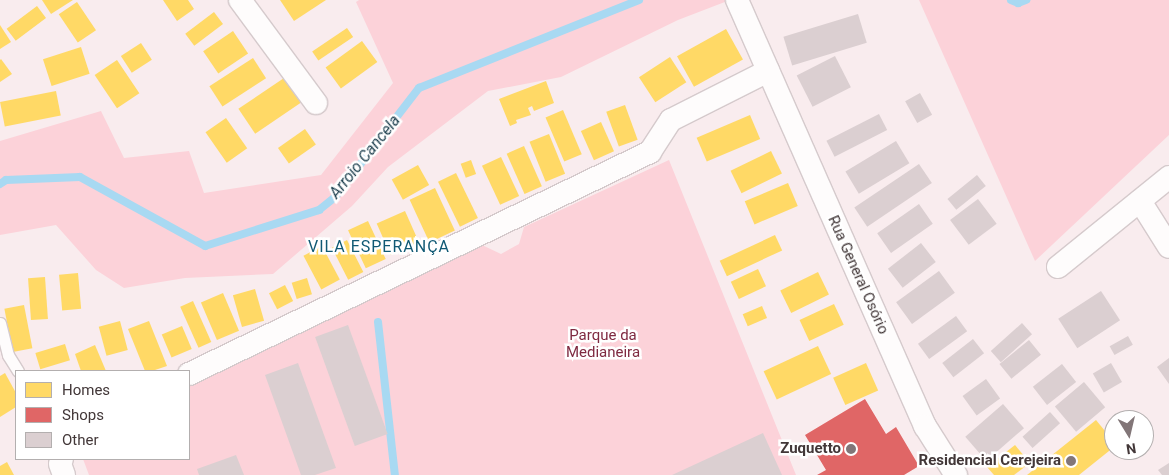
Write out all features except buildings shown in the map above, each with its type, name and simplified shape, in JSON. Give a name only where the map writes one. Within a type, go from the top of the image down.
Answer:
[{"type":"street","points":[[240,0],[316,103]]},
{"type":"street","name":"Rua General Osório","points":[[737,0],[925,426],[956,475]]},
{"type":"street","points":[[190,374],[650,152],[671,120],[768,71]]},
{"type":"street","points":[[1058,267],[1169,178]]},
{"type":"street","points":[[1140,201],[1169,247]]},
{"type":"street","points":[[62,460],[60,464],[64,475]]},
{"type":"lane","points":[[0,323],[8,355],[17,370]]},
{"type":"green space","points":[[359,0],[730,0],[678,20],[561,77],[488,91],[388,167],[352,206],[273,274],[185,278],[124,288],[96,270],[56,225],[0,235],[0,141],[101,111],[124,158],[189,151],[204,193],[321,175],[393,83],[356,2]]},
{"type":"green space","points":[[919,0],[1169,0],[1169,135],[1035,261]]},
{"type":"green space","name":"Parque da Medianeira","points":[[669,160],[796,475],[89,475],[83,460],[190,460],[190,385],[482,245],[501,254],[519,244],[524,227]]},
{"type":"waterway","name":"Arroio Cancela","points":[[0,184],[6,180],[80,177],[205,246],[319,210],[335,197],[419,88],[639,0]]},
{"type":"waterway","name":"Arroio Cancela","points":[[1011,0],[1018,3],[1026,0]]},
{"type":"waterway","points":[[378,322],[395,475]]},
{"type":"place","name":"Zuquetto","points":[[851,449]]},
{"type":"place","name":"Residencial Cerejeira","points":[[1071,461]]},
{"type":"district","name":"VILA ESPERANÇA","points":[[379,247]]}]
